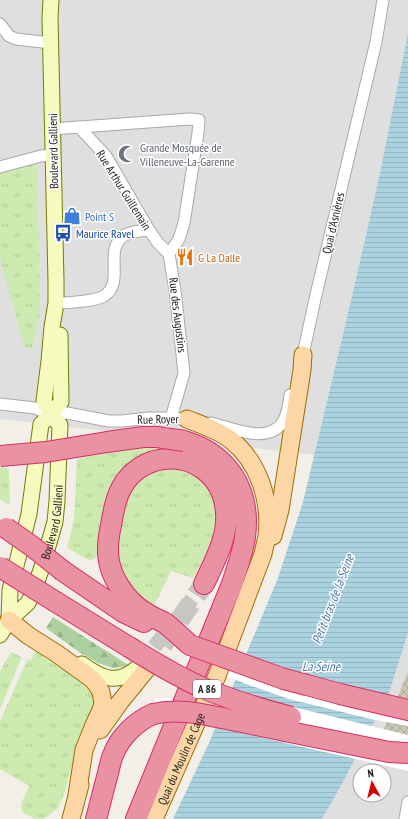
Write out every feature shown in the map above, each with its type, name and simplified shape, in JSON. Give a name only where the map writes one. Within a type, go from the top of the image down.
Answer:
[{"type":"highway","points":[[0,456],[38,453],[107,442],[157,437],[184,441],[201,447],[222,461],[230,470],[239,486],[246,517],[245,535],[232,584],[136,819]]},
{"type":"highway","points":[[190,644],[165,624],[132,603],[119,586],[109,565],[107,551],[109,531],[120,490],[130,476],[151,462],[172,459],[192,462],[211,475],[221,491],[226,513],[225,532],[204,584]]},
{"type":"highway","points":[[6,528],[63,571],[123,612],[190,644],[284,679],[408,710]]},
{"type":"highway","name":"A 86","points":[[0,568],[159,665],[201,687],[249,705],[299,719],[398,742],[408,746]]},
{"type":"highway","points":[[96,819],[113,755],[120,742],[137,723],[153,714],[168,711],[185,711],[388,752],[408,753]]},
{"type":"main road","name":"Boulevard Gallieni","points":[[5,616],[28,603],[32,595],[55,522],[57,501],[60,425],[51,415],[44,401],[56,303],[51,0]]},
{"type":"main road","points":[[238,621],[260,581],[276,528],[302,370],[303,355]]},
{"type":"main road","name":"Boulevard Gallieni","points":[[0,635],[29,514],[41,424],[51,415]]},
{"type":"main road","points":[[179,418],[219,432],[240,448],[255,468],[264,490],[268,525],[267,538],[238,621]]},
{"type":"main road","points":[[5,616],[33,630],[87,668],[102,676],[117,679],[123,678],[143,668]]},
{"type":"main road","points":[[5,616],[29,636],[92,679],[101,692],[103,704],[84,750],[77,794]]},
{"type":"main road","name":"Quai du Moulin de Cage","points":[[154,819],[217,676],[238,621]]},
{"type":"main road","points":[[71,819],[87,758],[96,739],[143,668]]},
{"type":"street","name":"Quai d'Asnières","points":[[264,434],[272,431],[284,420],[296,369],[303,355],[376,42],[383,0]]},
{"type":"street","points":[[2,29],[9,36],[16,39],[51,44]]},
{"type":"street","points":[[52,129],[199,120],[184,223],[179,239],[169,254]]},
{"type":"street","name":"Rue Arthur Guillemain","points":[[79,127],[106,156],[149,230],[158,243],[169,254]]},
{"type":"street","points":[[0,167],[41,156],[53,155]]},
{"type":"street","points":[[56,303],[97,299],[106,295],[113,285],[114,251],[117,243],[125,235],[149,230]]},
{"type":"street","name":"Rue des Augustins","points":[[169,254],[175,290],[184,373],[179,418]]},
{"type":"street","points":[[0,404],[35,408],[51,415]]},
{"type":"street","name":"Rue Royer","points":[[51,415],[66,413],[109,421],[149,418],[179,418],[208,422],[244,432],[264,434]]},
{"type":"street","points":[[406,819],[408,802]]},
{"type":"shaded area","points":[[0,0],[408,0],[408,33],[380,173],[314,455],[0,419]]},
{"type":"shaded area","points":[[408,633],[408,819],[322,819],[352,765],[352,803],[392,803],[392,763],[353,763],[389,693]]},
{"type":"shaded area","points":[[408,672],[408,771],[392,767],[392,763],[370,762]]},
{"type":"green space","points":[[37,152],[40,313],[33,348],[25,349],[0,258],[0,171]]},
{"type":"green space","points":[[139,445],[161,445],[159,454],[108,516],[96,558],[90,561],[67,548],[74,519],[77,459]]},
{"type":"green space","points":[[172,466],[192,471],[210,485],[217,503],[217,527],[205,556],[193,578],[171,571],[152,610],[144,608],[119,572],[116,551],[126,501],[135,482],[152,468]]},
{"type":"green space","points":[[0,467],[9,469],[10,505],[0,500]]},
{"type":"green space","points":[[53,617],[130,666],[113,668],[98,663],[79,652],[46,628]]},
{"type":"green space","points":[[38,645],[42,656],[63,670],[74,671],[87,687],[89,681],[97,692],[89,729],[71,768],[65,792],[58,808],[44,819],[35,819],[22,812],[21,804],[29,786],[0,769],[0,721],[27,660],[31,660]]},
{"type":"green space","points":[[11,652],[22,657],[0,709],[0,671]]},
{"type":"water","name":"La Seine","points":[[408,33],[408,633],[389,693],[322,819],[173,819],[209,743],[278,578],[303,502],[380,173]]},
{"type":"pier","points":[[196,634],[242,653],[293,671],[337,684],[408,699],[408,726],[371,719],[289,699],[246,684],[186,659]]},
{"type":"pier","points":[[182,666],[224,686],[277,703],[408,735],[408,771],[392,767],[392,763],[373,763],[207,725],[172,720],[160,721],[155,699],[179,699],[207,704],[207,702],[172,686]]},
{"type":"tunnel","points":[[140,665],[204,584]]},
{"type":"tunnel","points":[[146,670],[204,584]]},
{"type":"place","name":"Grande Mosquée de Villeneuve-La-Garenne","points":[[127,154]]},
{"type":"place","name":"Point S","points":[[72,216]]},
{"type":"place","name":"Maurice Ravel","points":[[63,233]]},
{"type":"place","name":"G La Dalle","points":[[185,257]]},
{"type":"water label","name":"Petit bras de la Seine","points":[[333,599]]}]
